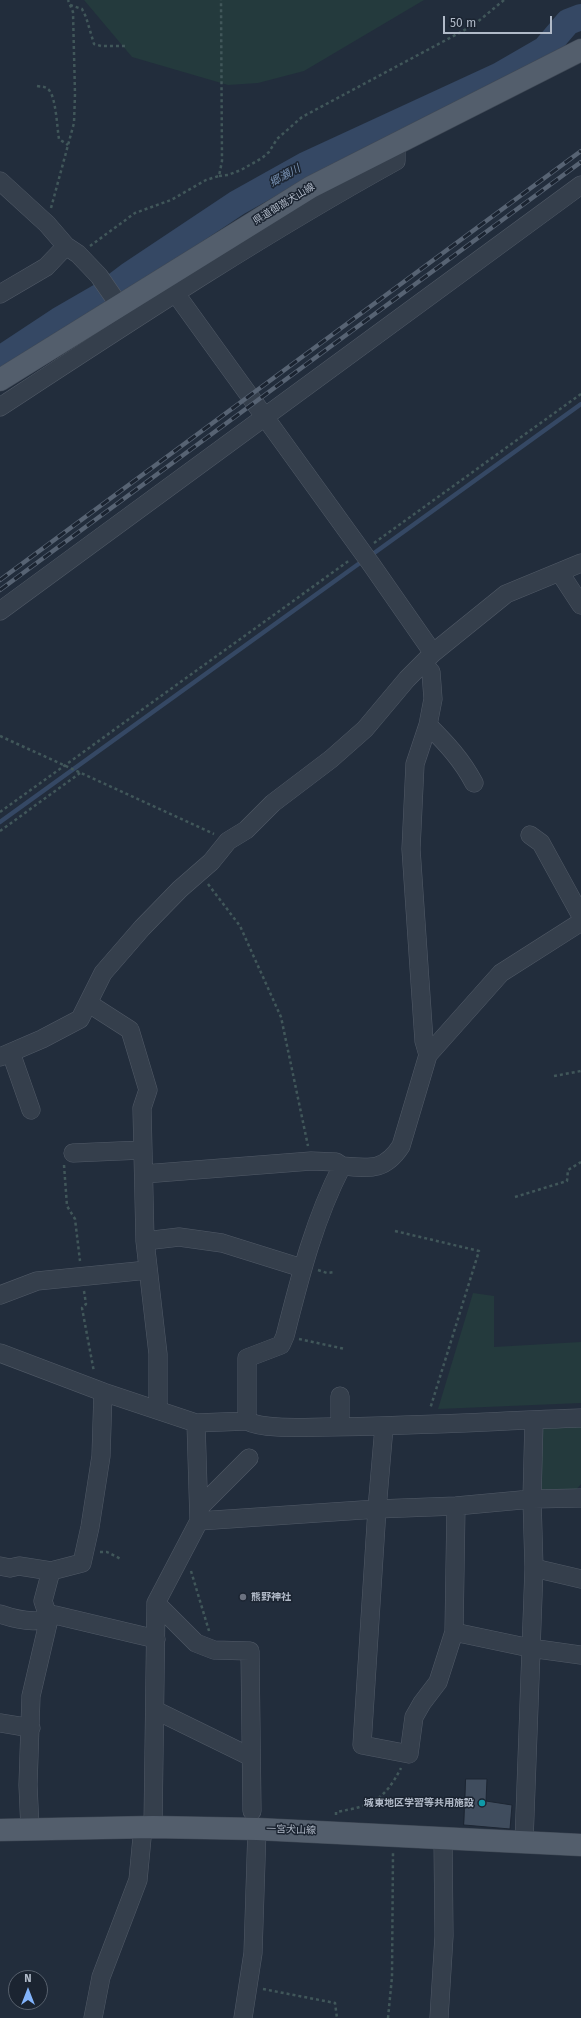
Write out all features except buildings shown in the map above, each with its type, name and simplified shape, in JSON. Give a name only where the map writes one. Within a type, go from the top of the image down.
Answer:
[{"type":"main road","name":"県道御嵩犬山線","points":[[0,380],[116,301],[169,285],[311,187],[581,50]]},
{"type":"main road","name":"一宮犬山線","points":[[0,1830],[148,1827],[254,1820],[334,1832],[581,1845]]},
{"type":"street","points":[[0,181],[47,224],[98,276],[116,301]]},
{"type":"street","points":[[0,611],[581,185]]},
{"type":"street","points":[[0,294],[72,250]]},
{"type":"street","points":[[0,407],[169,285],[367,557],[428,658],[431,672],[432,699],[428,725],[415,764],[411,849],[424,1041],[428,1055]]},
{"type":"street","points":[[31,1110],[6,1055],[80,1019],[102,973],[142,928],[211,862],[228,841],[246,830],[273,803],[365,730],[407,678],[428,658],[506,594],[560,573],[581,563]]},
{"type":"street","points":[[560,573],[581,605]]},
{"type":"street","points":[[428,725],[452,749],[466,768],[474,783]]},
{"type":"street","points":[[530,835],[541,843],[581,916]]},
{"type":"street","points":[[144,1174],[311,1161],[336,1162],[342,1166],[373,1168],[394,1157],[401,1146],[428,1055],[501,973],[581,922]]},
{"type":"street","points":[[88,1003],[130,1030],[148,1090],[142,1108],[142,1150],[144,1174],[145,1241],[158,1354],[158,1409]]},
{"type":"street","points":[[73,1153],[142,1150]]},
{"type":"street","points":[[247,1421],[247,1358],[281,1345],[285,1336],[302,1268],[327,1195],[342,1166]]},
{"type":"street","points":[[145,1241],[179,1238],[222,1243],[302,1268]]},
{"type":"street","points":[[0,1295],[37,1281],[148,1270]]},
{"type":"street","points":[[0,1353],[103,1392],[158,1409],[196,1423],[247,1421],[254,1425],[340,1427],[429,1426],[581,1418]]},
{"type":"street","points":[[0,1566],[10,1568],[19,1566],[52,1571],[82,1563],[86,1552],[101,1456],[103,1392]]},
{"type":"street","points":[[340,1396],[340,1427]]},
{"type":"street","points":[[524,1842],[534,1568],[532,1499],[534,1420]]},
{"type":"street","points":[[196,1423],[199,1514]]},
{"type":"street","points":[[384,1426],[377,1509],[362,1746],[409,1754],[414,1717],[422,1702],[438,1682],[454,1632],[456,1506]]},
{"type":"street","points":[[93,2018],[100,1976],[138,1880],[148,1827],[154,1710],[156,1603],[185,1547],[199,1514],[249,1458]]},
{"type":"street","points":[[199,1514],[456,1506],[532,1499],[581,1497]]},
{"type":"street","points":[[534,1568],[581,1579]]},
{"type":"street","points":[[30,1829],[28,1785],[31,1696],[48,1619],[43,1601],[52,1571]]},
{"type":"street","points":[[156,1603],[196,1643],[214,1650],[250,1651],[251,1757],[254,1820],[253,1953],[244,2018]]},
{"type":"street","points":[[0,1614],[17,1620],[48,1619],[55,1615],[156,1638]]},
{"type":"street","points":[[454,1632],[530,1648],[581,1655]]},
{"type":"street","points":[[154,1710],[251,1757]]},
{"type":"street","points":[[0,1723],[31,1728]]},
{"type":"street","points":[[439,2018],[444,1936],[443,1838]]},
{"type":"path","points":[[47,224],[74,123],[75,94],[73,12],[68,0]]},
{"type":"path","points":[[219,176],[222,161],[221,0]]},
{"type":"path","points":[[72,250],[135,214],[171,200],[206,180],[228,175],[254,164],[269,152],[277,139],[302,117],[475,24],[504,0]]},
{"type":"path","points":[[70,5],[82,9],[94,44],[101,46],[126,46]]},
{"type":"path","points":[[37,86],[45,87],[50,91],[54,100],[59,139],[68,145]]},
{"type":"path","points":[[0,812],[64,766],[367,557],[581,394]]},
{"type":"path","points":[[0,736],[228,841]]},
{"type":"path","points":[[0,831],[80,773]]},
{"type":"path","points":[[199,872],[240,926],[281,1017],[311,1161]]},
{"type":"path","points":[[554,1076],[581,1071]]},
{"type":"path","points":[[515,1197],[567,1182],[568,1170],[581,1162]]},
{"type":"path","points":[[395,1231],[479,1251],[430,1405],[429,1426]]},
{"type":"path","points":[[285,1336],[345,1349]]},
{"type":"path","points":[[185,1547],[214,1650]]},
{"type":"path","points":[[86,1552],[107,1552],[121,1559]]},
{"type":"path","points":[[334,1832],[336,1812],[363,1807],[384,1795],[395,1780],[409,1754]]},
{"type":"path","points":[[388,2018],[392,1977],[393,1835]]},
{"type":"path","points":[[248,1986],[335,2003],[336,2018]]},
{"type":"green space","points":[[84,0],[424,0],[304,71],[258,83],[228,85],[132,57]]},
{"type":"green space","points":[[473,1293],[494,1296],[494,1347],[581,1342],[581,1403],[438,1409]]},
{"type":"green space","points":[[581,1425],[581,1484],[576,1490],[539,1491],[541,1426]]},
{"type":"waterway","name":"郷瀬川","points":[[0,359],[59,320],[104,294],[129,275],[237,203],[305,165],[500,75],[545,49],[568,22],[581,17]]},
{"type":"waterway","points":[[370,556],[581,404]]},
{"type":"waterway","points":[[0,822],[364,560]]},
{"type":"railway","points":[[0,580],[581,151]]},
{"type":"railway","points":[[0,590],[581,162]]},
{"type":"place","name":"熊野神社","points":[[243,1597]]},
{"type":"place","name":"城東地区学習等共用施設","points":[[482,1803]]}]
